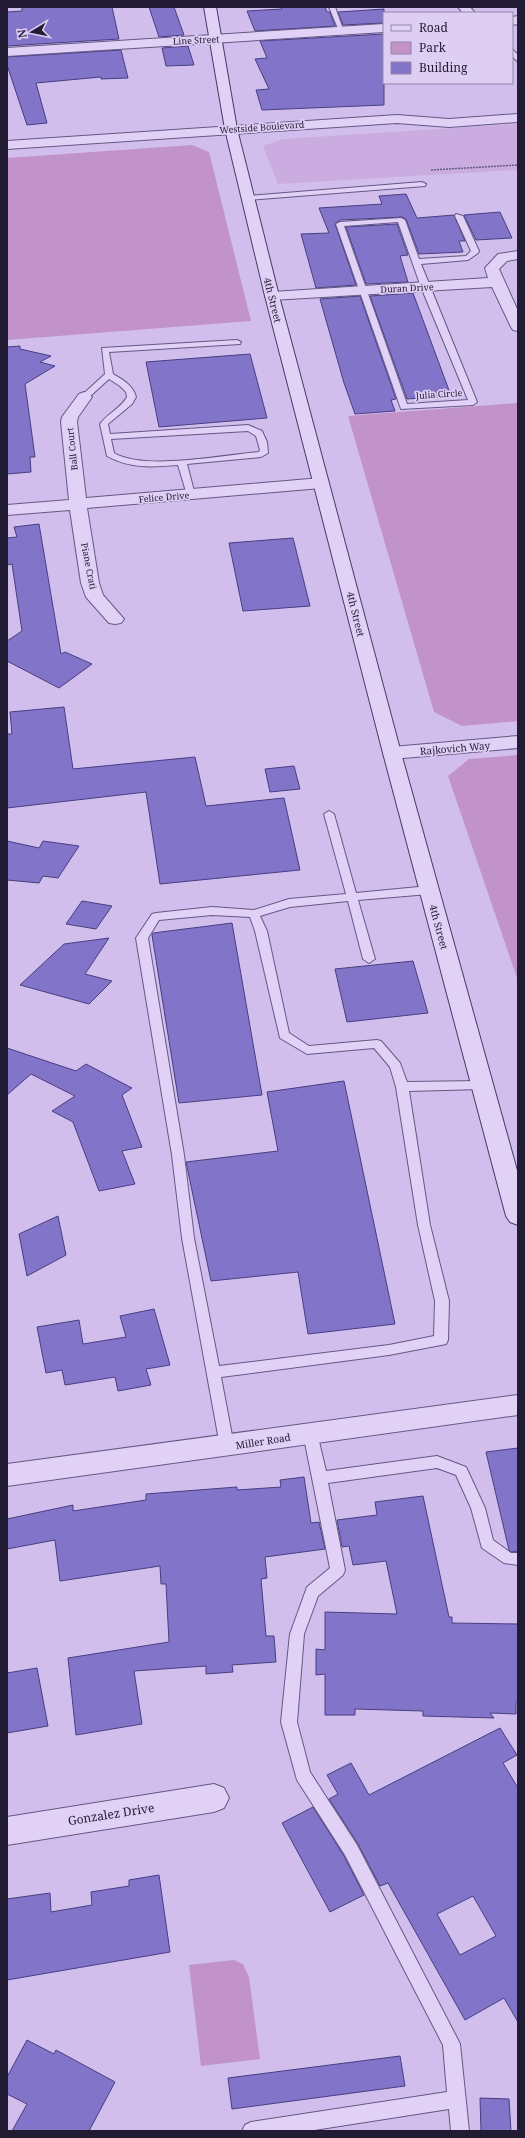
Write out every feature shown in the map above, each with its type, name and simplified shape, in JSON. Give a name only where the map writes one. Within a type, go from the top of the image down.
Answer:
[{"type":"street","name":"4th Street","points":[[210,7],[217,39],[231,129],[272,296],[392,752],[518,1216]]},
{"type":"street","name":"Line Street","points":[[7,52],[383,28]]},
{"type":"street","name":"Westside Boulevard","points":[[7,144],[397,119],[449,123],[518,118]]},
{"type":"street","points":[[518,255],[503,257],[492,268],[518,327]]},
{"type":"street","name":"Duran Drive","points":[[272,296],[497,282]]},
{"type":"street","name":"Ball Court","points":[[78,505],[69,422],[70,417],[84,397]]},
{"type":"street","name":"Felice Drive","points":[[7,510],[321,483]]},
{"type":"street","name":"Piane Crati","points":[[78,505],[90,583],[95,597],[115,619]]},
{"type":"street","name":"Rajkovich Way","points":[[392,752],[518,742]]},
{"type":"street","name":"Miller Road","points":[[7,1474],[227,1446],[310,1433],[518,1405]]},
{"type":"street","name":"Gonzalez Drive","points":[[7,1831],[214,1798]]},
{"type":"lane","points":[[332,7],[342,31]]},
{"type":"lane","points":[[249,198],[422,184]]},
{"type":"lane","points":[[416,262],[468,258],[475,251],[459,216]]},
{"type":"lane","points":[[362,290],[340,224],[401,220],[425,287]]},
{"type":"lane","name":"Julia Circle","points":[[362,290],[404,407],[473,402],[425,287]]},
{"type":"lane","points":[[109,375],[105,350],[237,342]]},
{"type":"lane","points":[[84,397],[109,375]]},
{"type":"lane","points":[[106,438],[248,428],[256,429],[261,433],[265,451],[261,454],[182,462],[130,464],[118,460],[110,454],[106,438],[104,424],[106,419],[124,408],[130,402],[130,394],[124,383],[109,375]]},
{"type":"lane","points":[[182,462],[191,495]]},
{"type":"lane","points":[[329,814],[353,896],[369,959]]},
{"type":"lane","points":[[227,1446],[188,1238],[178,1155],[142,938],[156,917],[212,911],[254,914],[289,903],[429,890]]},
{"type":"lane","points":[[214,1372],[389,1350],[441,1340],[442,1300],[424,1225],[402,1087],[396,1066],[377,1044],[306,1050],[284,1035],[260,931],[254,914]]},
{"type":"lane","points":[[402,1087],[482,1085]]},
{"type":"lane","points":[[310,1433],[338,1570],[312,1592],[298,1634],[289,1722],[303,1775],[351,1850],[451,2044],[458,2099],[460,2131]]},
{"type":"lane","points":[[320,1478],[437,1462],[443,1464],[461,1472],[478,1508],[487,1544],[509,1559],[518,1559]]},
{"type":"lane","points":[[251,2131],[458,2099]]},
{"type":"shaded area","points":[[518,124],[518,173],[515,170],[278,184],[263,146],[283,139]]},
{"type":"green space","points":[[192,145],[209,152],[251,321],[7,340],[7,158]]},
{"type":"green space","points":[[518,403],[518,721],[462,726],[434,712],[348,416]]},
{"type":"green space","points":[[518,755],[518,981],[448,776],[469,759]]},
{"type":"green space","points":[[234,1960],[243,1964],[249,1977],[260,2059],[201,2066],[189,1965]]},
{"type":"building","points":[[22,7],[112,7],[119,39],[7,46],[7,12],[22,11]]},
{"type":"building","points":[[149,7],[174,7],[184,35],[159,37]]},
{"type":"building","points":[[281,7],[325,7],[327,12],[330,12],[335,26],[255,31],[247,11],[282,9]]},
{"type":"building","points":[[384,9],[383,23],[343,25],[338,12]]},
{"type":"building","points":[[383,34],[384,105],[262,110],[256,90],[269,89],[255,59],[267,58],[260,41]]},
{"type":"building","points":[[188,46],[194,65],[166,66],[162,48]]},
{"type":"building","points":[[121,50],[128,78],[101,79],[101,77],[36,83],[47,123],[27,125],[7,65],[7,57]]},
{"type":"building","points":[[406,194],[417,218],[454,215],[465,241],[459,241],[463,252],[419,254],[406,219],[402,217],[340,220],[335,224],[356,285],[316,288],[301,234],[329,233],[319,208],[382,204],[379,196]]},
{"type":"building","points":[[500,212],[512,238],[476,240],[464,215]]},
{"type":"building","points":[[397,224],[408,255],[400,256],[408,282],[366,284],[346,227]]},
{"type":"building","points":[[413,293],[450,396],[407,399],[370,296]]},
{"type":"building","points":[[360,296],[396,399],[391,400],[395,411],[355,414],[344,383],[320,299]]},
{"type":"building","points":[[20,346],[20,349],[51,356],[40,362],[55,366],[25,384],[35,457],[30,457],[31,472],[7,474],[7,347]]},
{"type":"building","points":[[250,354],[267,418],[159,427],[146,362]]},
{"type":"building","points":[[39,524],[61,654],[65,652],[92,664],[59,688],[7,661],[7,641],[22,631],[12,564],[7,565],[7,538],[17,537],[14,527]]},
{"type":"building","points":[[293,538],[310,606],[243,611],[229,543]]},
{"type":"building","points":[[64,707],[73,769],[195,757],[206,806],[284,798],[300,870],[160,884],[146,792],[7,808],[7,734],[12,734],[10,712]]},
{"type":"building","points":[[294,766],[300,789],[270,792],[265,769]]},
{"type":"building","points":[[7,841],[39,848],[43,841],[79,846],[58,878],[43,876],[39,883],[7,880]]},
{"type":"building","points":[[82,901],[112,906],[96,929],[66,924]]},
{"type":"building","points":[[232,923],[262,1095],[179,1103],[152,935],[153,933]]},
{"type":"building","points":[[109,938],[85,974],[112,981],[89,1004],[20,985],[64,944]]},
{"type":"building","points":[[413,961],[428,1013],[347,1022],[335,969]]},
{"type":"building","points":[[7,1048],[76,1071],[86,1064],[132,1088],[122,1095],[142,1147],[122,1151],[135,1184],[99,1191],[73,1122],[52,1111],[75,1096],[31,1074],[7,1095]]},
{"type":"building","points":[[344,1081],[395,1324],[308,1334],[298,1272],[211,1281],[186,1162],[278,1151],[267,1092]]},
{"type":"building","points":[[58,1216],[66,1255],[27,1276],[19,1234]]},
{"type":"building","points":[[154,1309],[170,1365],[146,1369],[151,1385],[118,1391],[115,1377],[65,1385],[62,1370],[46,1373],[37,1327],[79,1320],[83,1344],[126,1337],[120,1316]]},
{"type":"building","points":[[518,1448],[518,1551],[511,1552],[509,1550],[486,1452]]},
{"type":"building","points":[[304,1477],[311,1523],[319,1522],[325,1549],[265,1557],[267,1578],[261,1579],[266,1636],[274,1636],[276,1662],[232,1665],[233,1672],[206,1674],[206,1666],[134,1671],[142,1724],[76,1735],[68,1658],[169,1642],[166,1584],[161,1584],[160,1566],[60,1581],[55,1540],[7,1549],[7,1519],[73,1505],[73,1511],[146,1500],[146,1494],[237,1487],[237,1490],[281,1487],[280,1480]]},
{"type":"building","points":[[423,1496],[449,1617],[452,1617],[452,1623],[518,1624],[518,1702],[516,1702],[516,1714],[490,1713],[494,1718],[423,1716],[423,1711],[355,1709],[355,1715],[325,1715],[325,1674],[316,1675],[316,1649],[325,1650],[325,1612],[397,1614],[386,1561],[353,1565],[349,1546],[342,1547],[337,1520],[377,1515],[375,1502]]},
{"type":"building","points":[[37,1668],[48,1726],[7,1733],[7,1673]]},
{"type":"building","points":[[500,1728],[517,1755],[503,1763],[518,1788],[518,2022],[504,1998],[465,2020],[388,1883],[380,1886],[358,1844],[329,1799],[338,1794],[327,1775],[351,1763],[369,1795]],"holes":[[[473,1896],[496,1936],[460,1955],[437,1914]]]},
{"type":"building","points":[[313,1807],[344,1856],[364,1895],[330,1912],[282,1823]]},
{"type":"building","points":[[159,1875],[170,1952],[7,1980],[7,1899],[50,1893],[51,1912],[92,1905],[91,1892],[129,1886],[129,1880]]},
{"type":"building","points":[[27,2040],[54,2054],[56,2050],[115,2082],[89,2131],[12,2131],[27,2104],[7,2094],[7,2077]]},
{"type":"building","points":[[400,2056],[405,2086],[232,2109],[228,2078]]},
{"type":"building","points":[[480,2098],[509,2099],[511,2131],[481,2131]]}]
